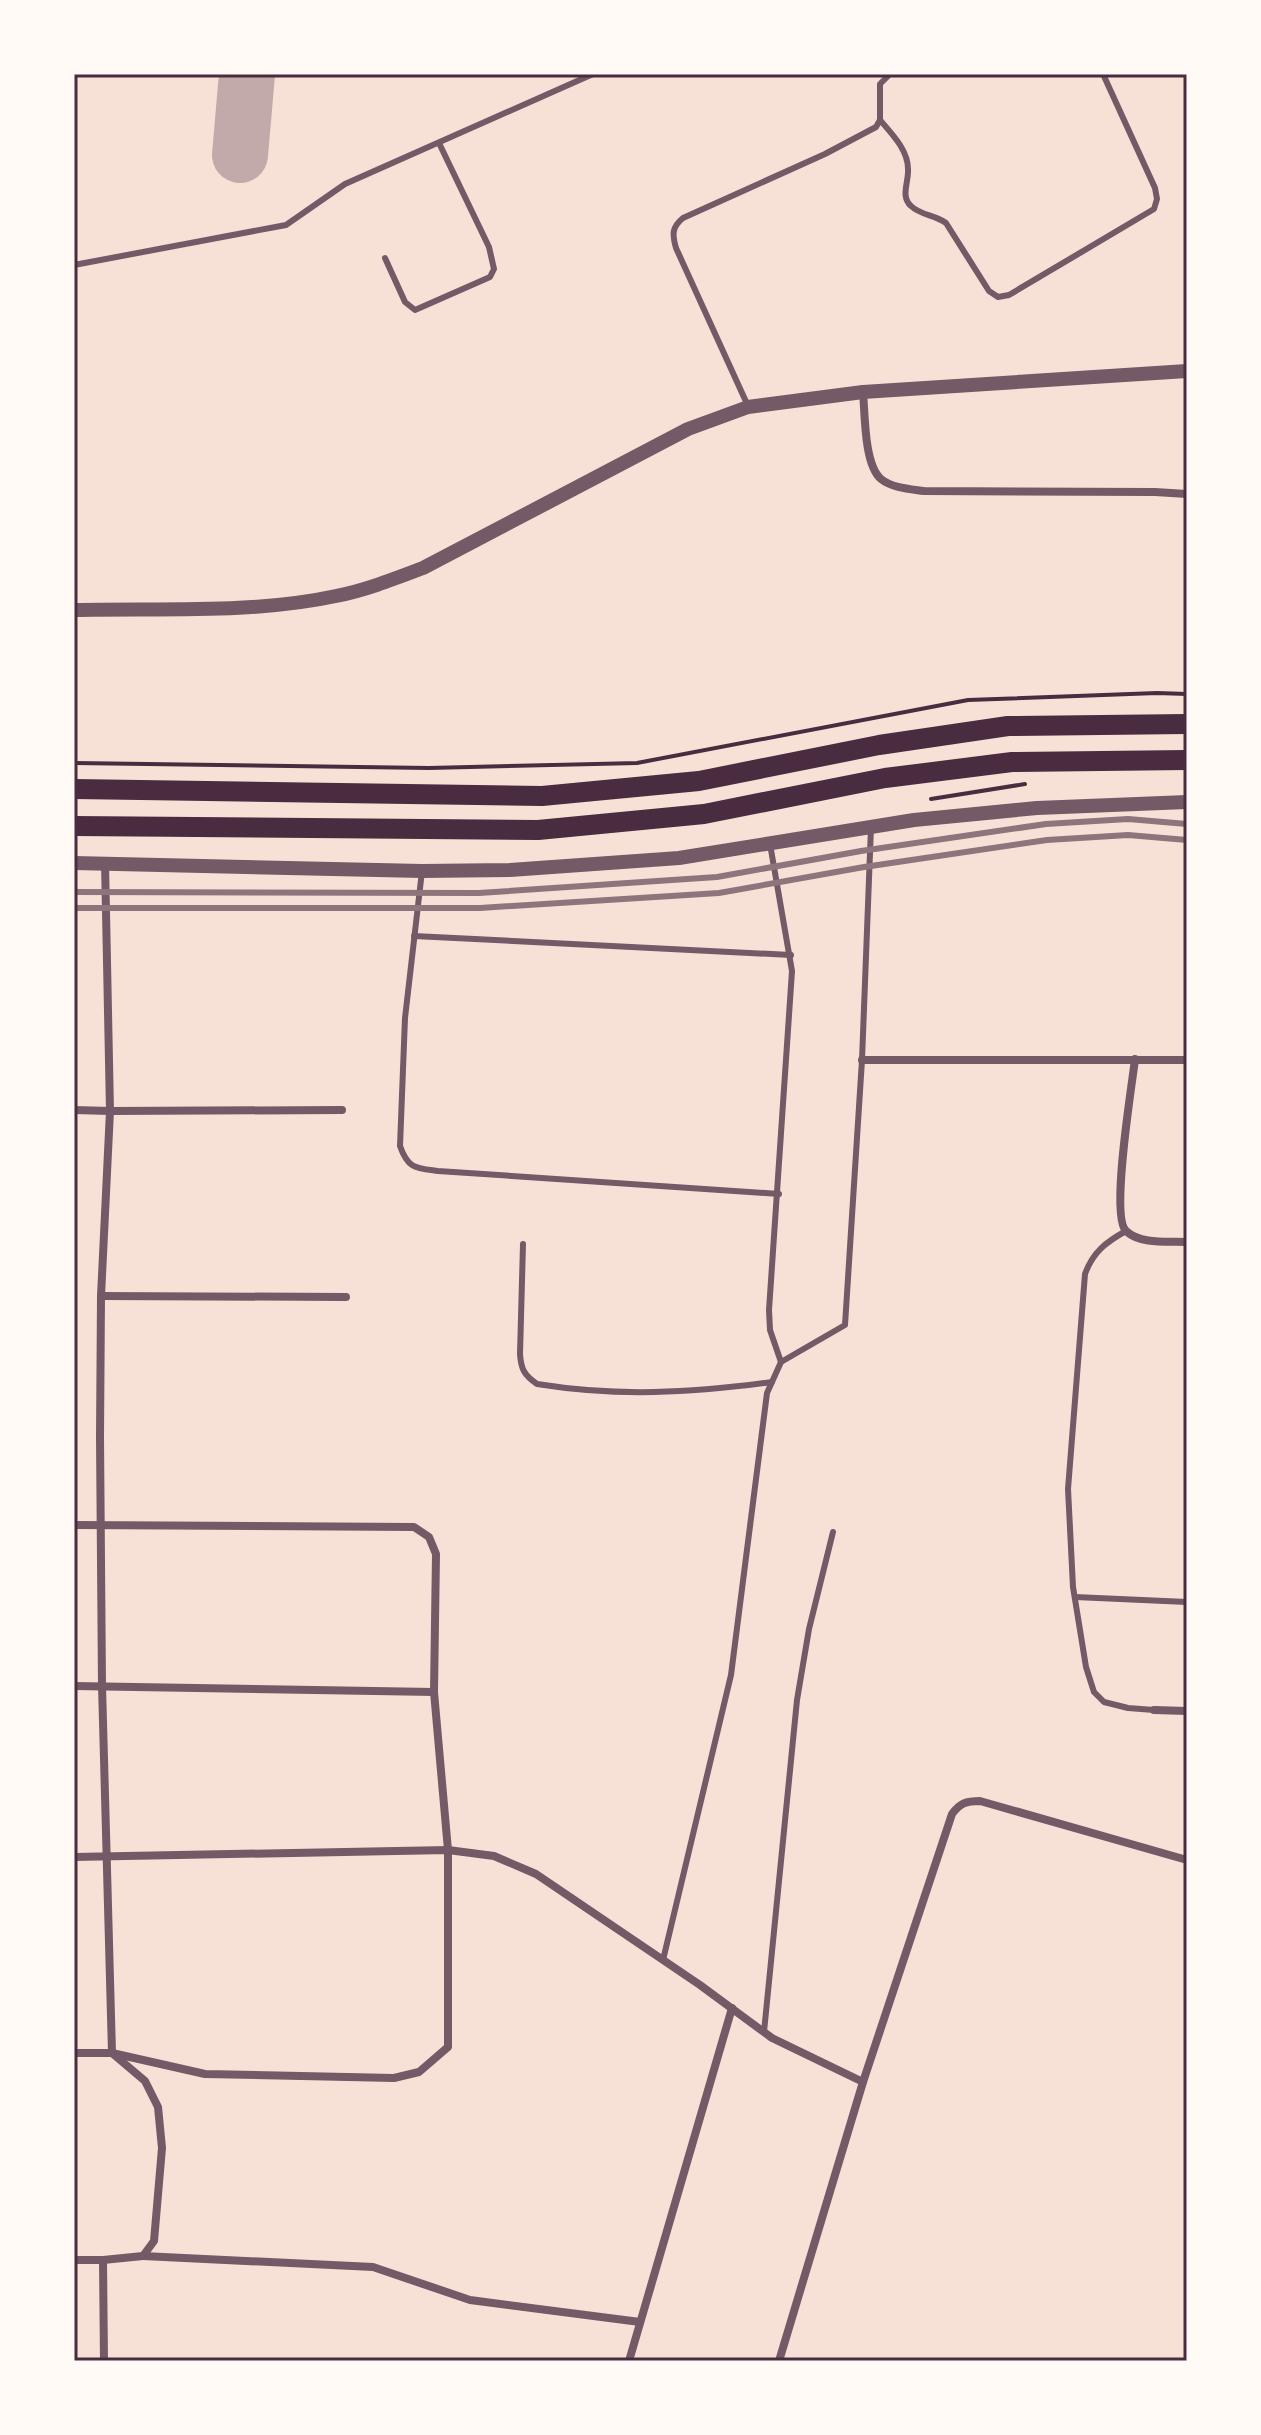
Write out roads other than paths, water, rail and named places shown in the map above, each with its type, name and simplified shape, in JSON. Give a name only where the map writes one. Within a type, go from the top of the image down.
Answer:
[{"type":"main road","points":[[74,789],[542,796],[699,781],[879,745],[1008,726],[1187,724]]},
{"type":"main road","points":[[74,826],[538,830],[704,814],[885,778],[1012,762],[1187,760]]},
{"type":"street","points":[[74,610],[258,606],[334,597],[377,586],[423,568],[688,429],[748,407],[863,392],[1187,371]]},
{"type":"street","points":[[863,392],[870,457],[880,478],[899,487],[924,491],[1187,494]]},
{"type":"street","points":[[74,863],[422,871],[510,870],[663,859],[871,827],[1037,808],[1187,802]]},
{"type":"street","points":[[105,862],[110,1111],[101,1296],[102,1685],[106,1858],[112,2053],[145,2081],[158,2107],[162,2148],[154,2241],[143,2256]]},
{"type":"street","points":[[1135,1059],[1120,1192],[1120,1220],[1126,1231],[1154,1241],[1187,1242]]},
{"type":"street","points":[[862,1060],[1187,1060]]},
{"type":"street","points":[[74,1110],[342,1110]]},
{"type":"street","points":[[101,1296],[346,1297]]},
{"type":"street","points":[[74,1525],[414,1527],[429,1537],[436,1554],[434,1692],[448,1850],[448,2047],[419,2072],[394,2078],[205,2074],[112,2053],[74,2053]]},
{"type":"street","points":[[74,1686],[434,1692]]},
{"type":"street","points":[[1154,1710],[1187,1711]]},
{"type":"street","points":[[779,2361],[863,2082],[952,1814],[963,1802],[980,1801],[1187,1860]]},
{"type":"street","points":[[74,1857],[448,1850],[494,1856],[536,1874],[764,2032],[863,2082]]},
{"type":"street","points":[[629,2361],[732,2008]]},
{"type":"street","points":[[74,2260],[143,2256],[373,2267],[470,2300],[640,2322]]},
{"type":"street","points":[[103,2260],[104,2361]]},
{"type":"lane","points":[[74,265],[286,225],[345,184],[593,74]]},
{"type":"lane","points":[[748,407],[676,248],[674,225],[876,127],[880,120],[880,84],[890,74]]},
{"type":"lane","points":[[880,120],[898,141],[908,160],[907,202],[913,209],[936,216],[946,223],[989,291],[998,297],[1009,295],[1154,209],[1157,199],[1155,188],[1103,74]]},
{"type":"lane","points":[[385,258],[405,302],[415,310],[490,277],[494,269],[489,247],[439,143]]},
{"type":"lane","points":[[663,1960],[731,1675],[767,1393],[781,1362],[845,1325],[862,1060],[871,827]]},
{"type":"lane","points":[[770,844],[791,955],[779,1194],[769,1310],[770,1330],[781,1362]]},
{"type":"lane","points":[[422,871],[405,1018],[400,1146],[405,1159],[414,1167],[438,1171],[779,1194]]},
{"type":"lane","points":[[414,936],[791,955]]},
{"type":"lane","points":[[1126,1231],[1104,1243],[1090,1260],[1085,1274],[1068,1489],[1075,1597],[1086,1667],[1094,1692],[1104,1702],[1154,1710]]},
{"type":"lane","points":[[523,1244],[521,1367],[526,1377],[537,1384],[659,1394],[772,1382]]},
{"type":"lane","points":[[764,2032],[797,1700],[809,1629],[833,1532]]},
{"type":"lane","points":[[1075,1597],[1187,1602]]},
{"type":"railway","points":[[74,892],[479,893],[717,877],[861,851],[1046,824],[1128,819],[1187,824]]},
{"type":"railway","points":[[74,908],[480,908],[719,893],[864,867],[1047,840],[1128,835],[1187,840]]}]
